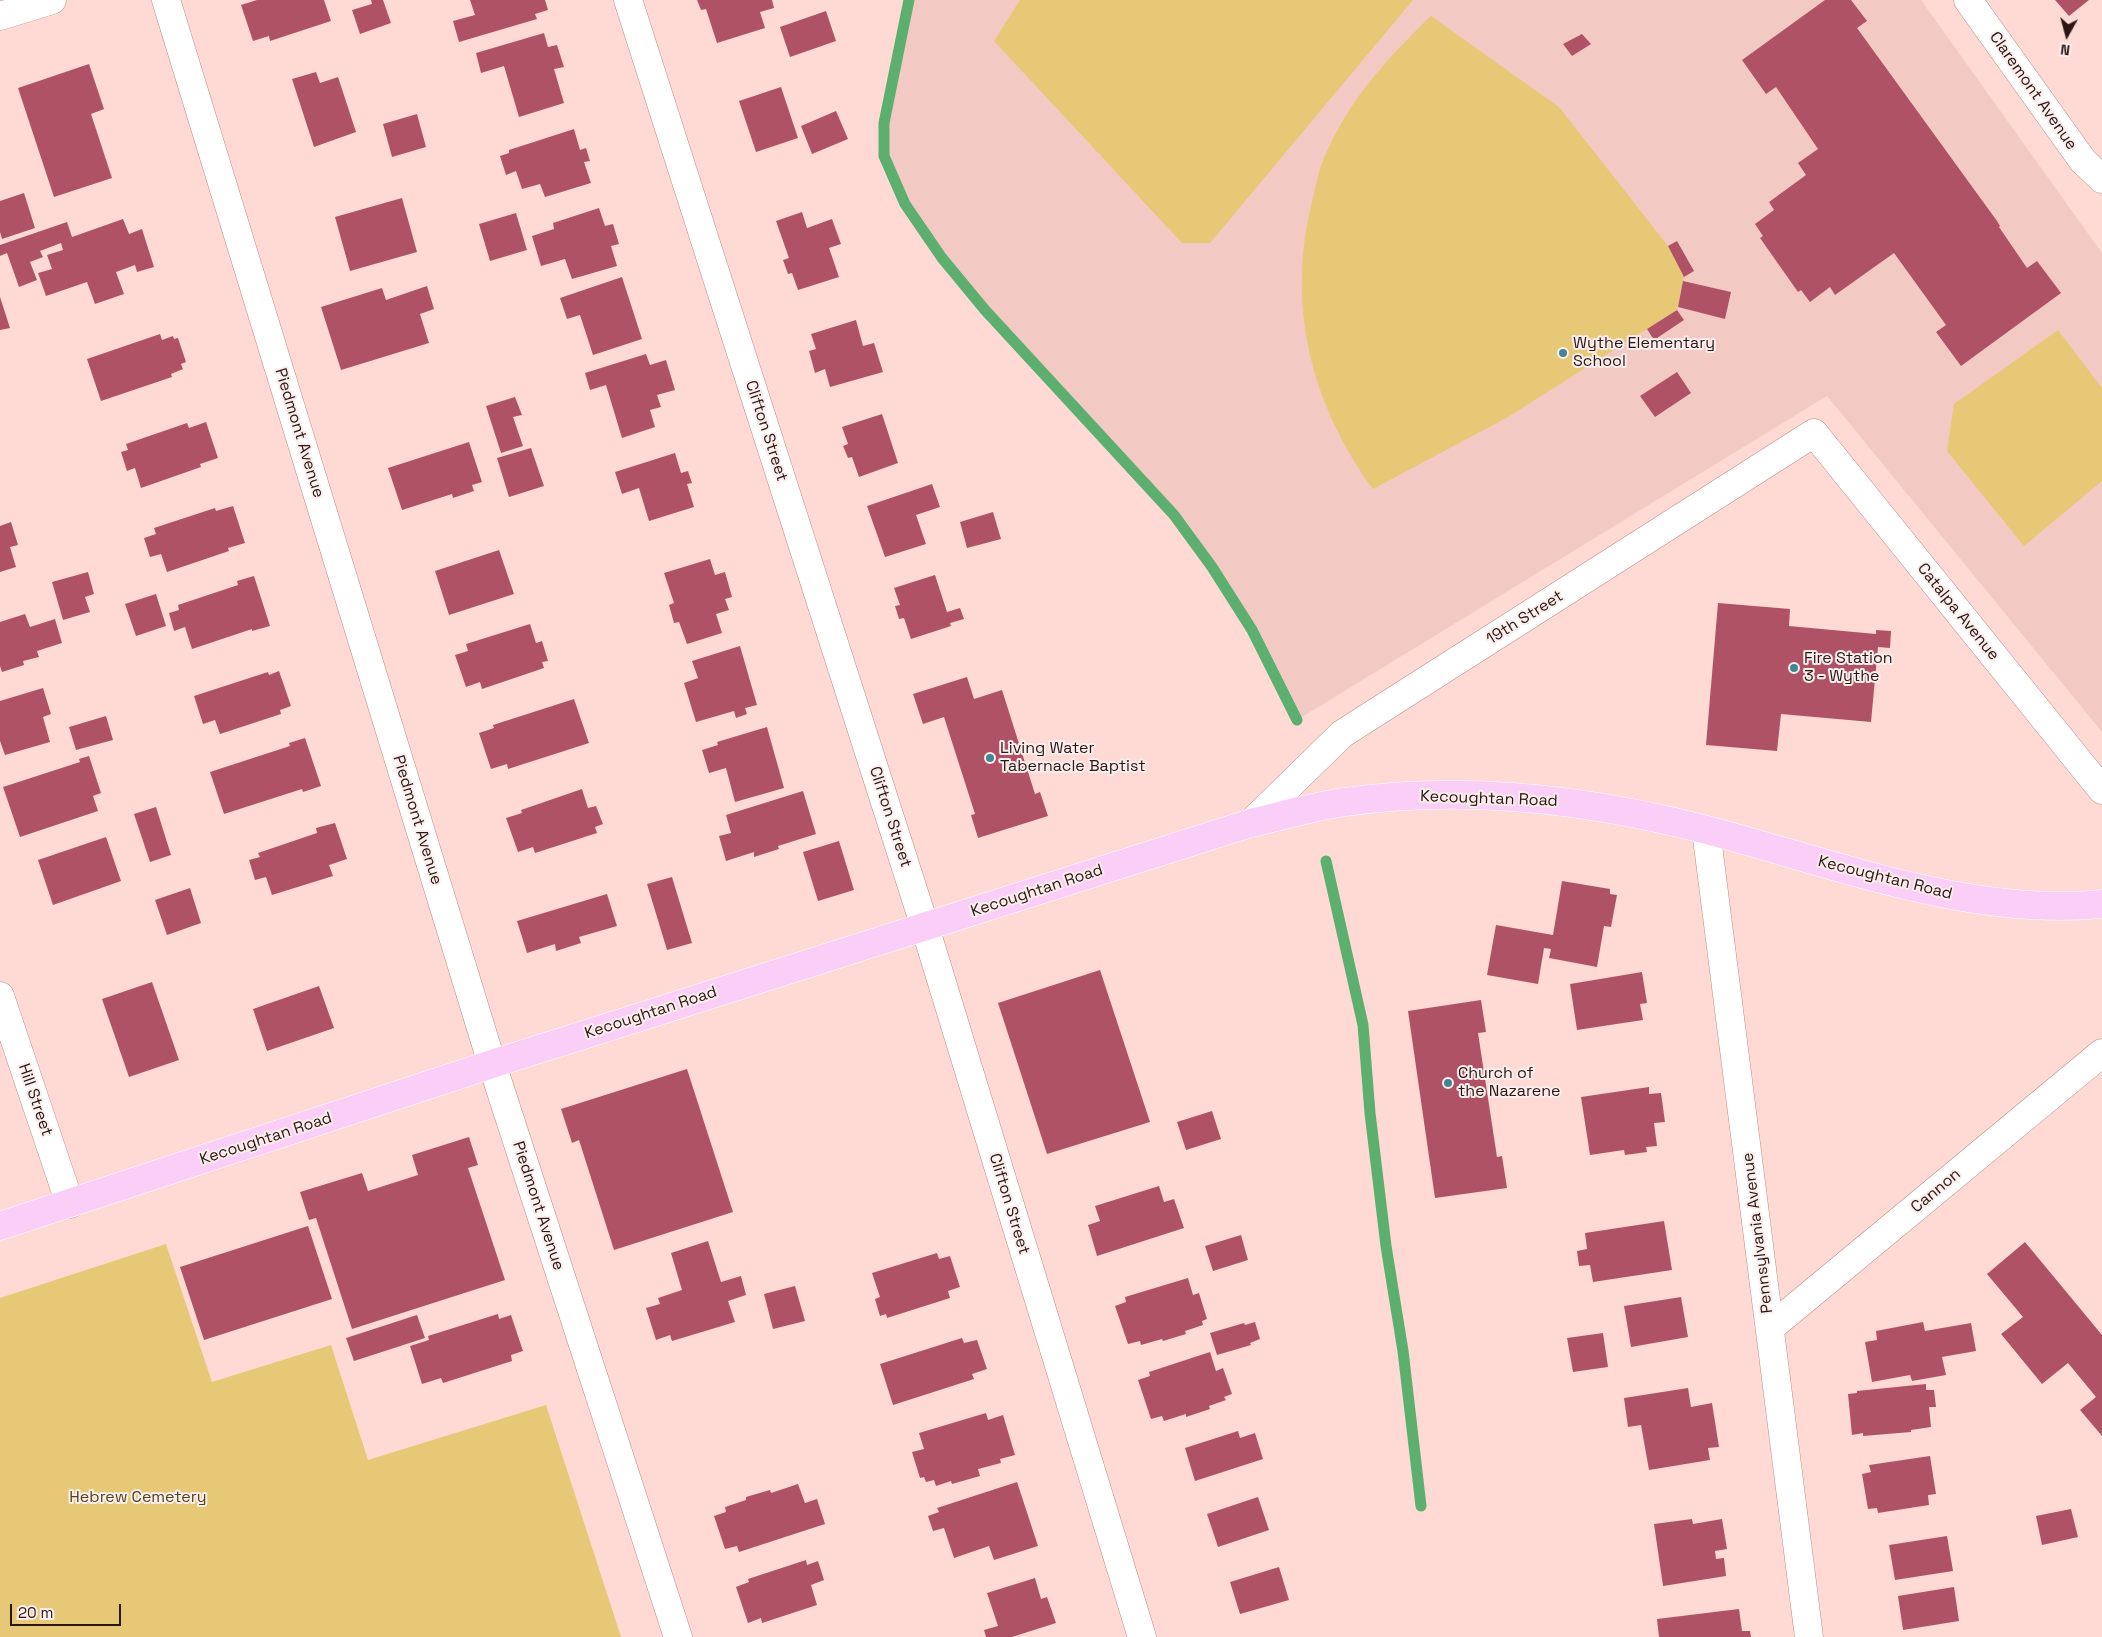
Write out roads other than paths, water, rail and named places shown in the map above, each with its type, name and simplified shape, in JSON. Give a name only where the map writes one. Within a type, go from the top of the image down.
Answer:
[{"type":"main road","name":"Kecoughtan Road","points":[[0,1226],[492,1064],[925,926],[1252,823],[1344,802],[1441,794],[1553,800],[1615,809],[1706,830],[1868,876],[1960,896],[2029,904],[2102,904]]},
{"type":"street","points":[[0,16],[52,0]]},
{"type":"street","name":"Piedmont Avenue","points":[[166,0],[492,1064],[678,1637]]},
{"type":"street","name":"Clifton Street","points":[[628,0],[925,926],[1142,1637]]},
{"type":"street","name":"Claremont Avenue","points":[[1968,0],[2083,161],[2102,178]]},
{"type":"street","name":"Catalpa Avenue","points":[[1814,433],[2102,790]]},
{"type":"street","name":"19th Street","points":[[1252,823],[1342,734],[1814,433]]},
{"type":"street","name":"Pennsylvania Avenue","points":[[1706,830],[1809,1637]]},
{"type":"street","name":"Hill Street","points":[[0,996],[70,1204]]},
{"type":"street","name":"Cannon","points":[[1770,1328],[2102,1053]]},
{"type":"waterway","points":[[909,0],[884,123],[884,156],[905,204],[942,258],[985,310],[1174,515],[1212,567],[1252,630],[1297,720]]},
{"type":"waterway","points":[[1326,861],[1363,1025],[1370,1113],[1386,1246],[1403,1351],[1421,1506]]},
{"type":"place","name":"Wythe Elementary School","points":[[1563,353]]},
{"type":"place","name":"Fire Station 3 - Wythe","points":[[1794,668]]},
{"type":"place","name":"Living Water Tabernacle Baptist","points":[[990,758]]},
{"type":"place","name":"Church of the Nazarene","points":[[1448,1083]]},
{"type":"park label","name":"Hebrew Cemetery","points":[[138,1498]]}]
